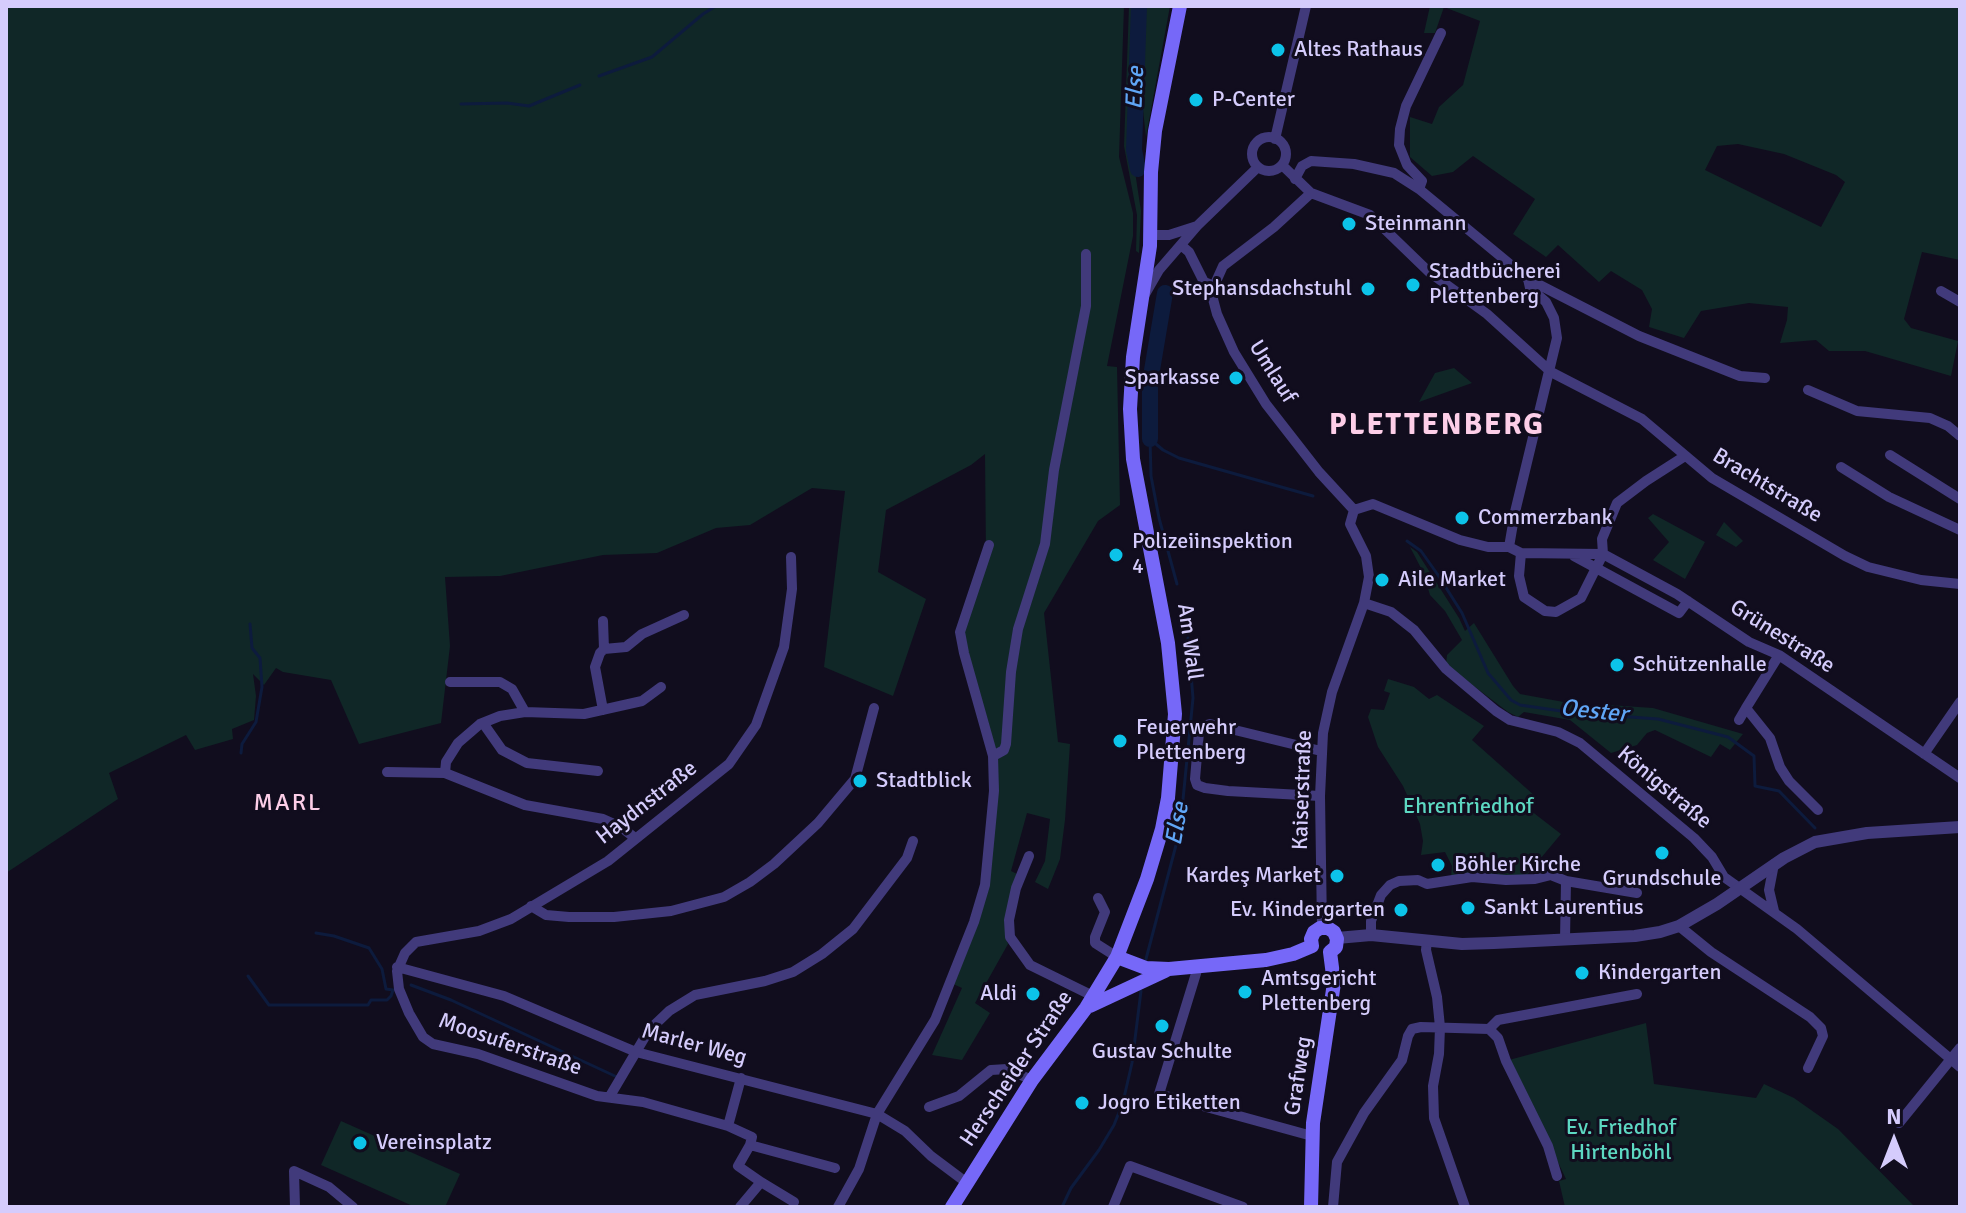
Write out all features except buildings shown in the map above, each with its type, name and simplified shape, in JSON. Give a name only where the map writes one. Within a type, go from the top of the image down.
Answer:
[{"type":"main road","name":"Am Wall","points":[[1117,957],[1160,839],[1168,798],[1175,714],[1168,643],[1133,459],[1130,409],[1133,357],[1150,241],[1155,131],[1180,6]]},
{"type":"main road","points":[[1322,927],[1332,930],[1337,938],[1336,947],[1330,952],[1318,952],[1312,946],[1312,934],[1322,927]]},
{"type":"main road","points":[[1117,957],[1146,968],[1169,969],[1277,959],[1312,946]]},
{"type":"main road","name":"Grafweg","points":[[1311,1207],[1312,1136],[1332,1011],[1334,983],[1330,952]]},
{"type":"main road","points":[[1117,957],[1122,974],[1131,979],[1144,980]]},
{"type":"main road","name":"Herscheider Straße","points":[[952,1207],[1032,1080],[1090,1002],[1117,957]]},
{"type":"main road","points":[[1090,1002],[1169,969]]},
{"type":"street","points":[[1275,139],[1306,6]]},
{"type":"street","points":[[1419,189],[1422,181],[1407,165],[1399,145],[1400,129],[1406,106],[1441,33]]},
{"type":"street","points":[[1264,138],[1275,139],[1285,150],[1282,165],[1269,171],[1258,167],[1253,157],[1254,146],[1264,138]]},
{"type":"street","points":[[1295,179],[1306,163],[1340,162],[1394,173],[1419,189],[1528,279],[1639,336],[1740,376],[1765,378]]},
{"type":"street","points":[[1282,165],[1311,193],[1363,211],[1379,222],[1429,272],[1487,314],[1551,372],[1642,419],[1685,456]]},
{"type":"street","name":"Am Wall","points":[[1140,301],[1159,270],[1197,226],[1258,167]]},
{"type":"street","points":[[1214,286],[1219,272],[1229,261],[1274,227],[1311,193]]},
{"type":"street","points":[[1182,246],[1162,253],[1150,241],[1197,226]]},
{"type":"street","name":"Umlauf","points":[[1182,246],[1189,252],[1204,282],[1214,286],[1217,314],[1242,366],[1266,404],[1301,450],[1354,510]]},
{"type":"street","points":[[993,756],[1004,750],[1006,744],[1018,629],[1045,544],[1054,470],[1086,306],[1086,254]]},
{"type":"street","points":[[1509,547],[1557,338],[1546,302],[1530,288],[1528,279]]},
{"type":"street","points":[[1941,291],[1960,302]]},
{"type":"street","points":[[1808,390],[1857,411],[1930,418],[1948,426],[1960,436]]},
{"type":"street","points":[[1890,455],[1960,499]]},
{"type":"street","name":"Brachtstraße","points":[[1521,553],[1520,591],[1532,605],[1556,612],[1576,603],[1603,554],[1602,539],[1617,503],[1685,456],[1712,478],[1845,556],[1890,574],[1960,584]]},
{"type":"street","points":[[1841,467],[1889,497],[1960,530]]},
{"type":"street","points":[[1354,510],[1373,504],[1460,540],[1488,547],[1509,547],[1521,553],[1603,554]]},
{"type":"street","name":"Kaiserstraße","points":[[1322,927],[1321,751],[1332,692],[1364,603],[1369,577],[1368,565],[1350,524],[1354,510]]},
{"type":"street","points":[[838,1207],[859,1169],[877,1114],[935,1020],[974,922],[987,870],[994,791],[993,756],[960,632],[989,545]]},
{"type":"street","name":"Grünestraße","points":[[1603,554],[1688,601],[1749,642],[1779,655],[1960,778]]},
{"type":"street","points":[[1573,556],[1679,613],[1688,601]]},
{"type":"street","name":"Haydnstraße","points":[[397,967],[416,942],[479,931],[511,919],[608,861],[729,764],[756,725],[784,647],[792,589],[791,557]]},
{"type":"street","name":"Königstraße","points":[[1364,603],[1391,612],[1414,630],[1446,669],[1496,711],[1510,720],[1558,732],[1580,743],[1694,838],[1712,857],[1724,877],[1774,911],[1956,1063]]},
{"type":"street","points":[[604,649],[626,647],[642,634],[684,615]]},
{"type":"street","points":[[603,621],[604,649],[595,667],[603,710]]},
{"type":"street","points":[[1739,720],[1779,655]]},
{"type":"street","points":[[450,682],[500,682],[512,689],[525,712]]},
{"type":"street","points":[[445,773],[446,762],[458,743],[483,723],[500,716],[525,712],[564,715],[603,710],[642,701],[661,687]]},
{"type":"street","points":[[1924,754],[1960,702]]},
{"type":"street","points":[[531,906],[546,915],[614,917],[671,911],[724,897],[750,882],[818,823],[855,779],[874,708]]},
{"type":"street","points":[[1746,708],[1770,738],[1780,767],[1789,781],[1818,810]]},
{"type":"street","points":[[483,723],[502,750],[527,763],[598,771]]},
{"type":"street","points":[[1320,796],[1228,791],[1197,785],[1195,779],[1199,732],[1210,724],[1321,751]]},
{"type":"street","points":[[387,772],[445,773],[525,805],[603,819],[635,838]]},
{"type":"street","points":[[1337,938],[1371,935],[1462,944],[1635,936],[1679,926],[1774,864],[1815,842],[1845,836],[1960,827]]},
{"type":"street","points":[[610,1096],[649,1030],[669,1011],[695,995],[793,972],[853,929],[907,858],[913,841]]},
{"type":"street","points":[[1029,856],[1016,888],[1009,920],[1010,937],[1030,965],[1090,1002]]},
{"type":"street","points":[[1774,864],[1769,890],[1774,911]]},
{"type":"street","points":[[1371,935],[1374,908],[1381,895],[1393,883],[1405,879],[1427,884],[1472,877],[1527,879],[1551,875],[1566,881],[1637,893]]},
{"type":"street","points":[[1565,940],[1566,881]]},
{"type":"street","points":[[1098,898],[1105,912],[1095,935],[1095,943],[1117,957]]},
{"type":"street","points":[[1679,926],[1711,952],[1810,1017],[1821,1028],[1823,1036],[1808,1068]]},
{"type":"street","points":[[1427,940],[1426,950],[1437,997],[1440,1027],[1433,1086],[1434,1118],[1465,1207]]},
{"type":"street","name":"Marler Weg","points":[[397,967],[504,996],[636,1052],[877,1114],[897,1125],[967,1183]]},
{"type":"street","name":"Moosuferstraße","points":[[397,967],[397,980],[409,1013],[423,1037],[433,1044],[478,1054],[597,1096],[643,1102],[728,1126],[752,1137],[750,1145],[835,1168]]},
{"type":"street","points":[[1198,967],[1159,1094],[1312,1136]]},
{"type":"street","points":[[1489,1029],[1498,1020],[1637,994]]},
{"type":"street","points":[[1333,1207],[1337,1162],[1364,1113],[1402,1060],[1412,1029],[1421,1027],[1489,1029],[1498,1038],[1506,1061],[1548,1146],[1557,1176]]},
{"type":"street","points":[[1899,1123],[1956,1063],[1960,1048]]},
{"type":"street","points":[[929,1107],[959,1096],[990,1070],[1007,1069],[1032,1080]]},
{"type":"street","points":[[728,1126],[741,1078]]},
{"type":"street","points":[[750,1145],[738,1166],[794,1202]]},
{"type":"street","points":[[1113,1207],[1130,1166],[1243,1207]]},
{"type":"street","points":[[295,1207],[294,1171],[329,1187],[353,1207]]},
{"type":"street","points":[[740,1207],[761,1182]]},
{"type":"green space","points":[[6,6],[1124,6],[1119,157],[1133,213],[1133,236],[1107,366],[1117,367],[1120,505],[1098,521],[1044,613],[1058,742],[1070,744],[1060,859],[1048,889],[1035,882],[1045,861],[1050,819],[1027,813],[1011,871],[1017,874],[1006,938],[1008,944],[975,1003],[990,1013],[962,1060],[932,1055],[962,988],[949,982],[985,885],[993,756],[960,632],[986,556],[985,454],[971,465],[886,510],[878,572],[926,599],[893,696],[824,667],[845,491],[812,488],[750,525],[716,528],[657,553],[603,555],[500,576],[445,577],[450,646],[441,723],[359,744],[331,680],[283,672],[276,668],[264,685],[253,674],[256,696],[254,720],[232,729],[233,739],[195,750],[186,735],[109,773],[118,799],[6,873]]},
{"type":"green space","points":[[1129,6],[1132,6],[1128,126],[1141,211],[1139,253],[1136,251],[1137,215],[1124,146]]},
{"type":"green space","points":[[1145,6],[1170,6],[1146,137],[1140,83]]},
{"type":"green space","points":[[1430,6],[1960,6],[1960,260],[1922,252],[1904,319],[1911,328],[1958,341],[1951,376],[1865,351],[1829,351],[1816,340],[1780,343],[1788,307],[1749,303],[1701,311],[1684,338],[1649,327],[1652,309],[1642,290],[1611,271],[1599,282],[1558,245],[1546,257],[1513,234],[1535,199],[1473,156],[1453,172],[1432,176],[1410,157],[1410,117],[1432,124],[1439,107],[1463,85],[1480,21],[1444,7],[1435,33],[1424,33]],"holes":[[[1738,144],[1784,154],[1836,175],[1845,182],[1821,227],[1705,170],[1717,146]]]},
{"type":"green space","points":[[1454,368],[1472,383],[1419,402],[1435,373]]},
{"type":"green space","points":[[1653,514],[1705,542],[1685,579],[1653,560],[1669,542],[1648,518]]},
{"type":"green space","points":[[1724,522],[1743,541],[1736,547],[1716,535]]},
{"type":"green space","points":[[1410,547],[1417,552],[1465,631],[1474,623],[1520,694],[1591,707],[1653,708],[1743,734],[1730,750],[1720,744],[1711,757],[1655,730],[1647,733],[1637,745],[1611,753],[1570,720],[1524,712],[1518,717],[1508,712],[1446,665],[1447,655],[1462,640],[1445,611],[1430,595]]},
{"type":"green space","name":"Ehrenfriedhof","points":[[1388,679],[1414,687],[1429,699],[1437,695],[1484,726],[1472,740],[1535,796],[1526,807],[1561,834],[1525,877],[1451,877],[1452,866],[1445,852],[1421,855],[1423,841],[1420,824],[1403,786],[1378,747],[1368,717],[1371,709],[1384,710],[1390,693],[1384,691]]},
{"type":"green space","name":"Ev. Friedhof Hirtenböhl","points":[[1646,1023],[1654,1084],[1756,1098],[1764,1084],[1794,1098],[1838,1129],[1915,1207],[1565,1207],[1559,1181],[1566,1179],[1509,1060]]},
{"type":"green space","name":"Vereinsplatz","points":[[341,1121],[460,1174],[445,1207],[415,1207],[321,1165]]},
{"type":"waterway","points":[[599,76],[652,57],[716,6]]},
{"type":"waterway","name":"Else","points":[[1138,169],[1134,150],[1139,6]]},
{"type":"waterway","points":[[461,104],[529,106],[580,85]]},
{"type":"waterway","name":"Else","points":[[1150,439],[1150,382],[1165,293]]},
{"type":"waterway","name":"Oester","points":[[1150,439],[1179,458],[1313,496]]},
{"type":"waterway","name":"Else","points":[[1150,439],[1151,476],[1177,584]]},
{"type":"waterway","name":"Oester","points":[[1407,541],[1421,551],[1438,575],[1462,613],[1488,673],[1511,700],[1520,705],[1575,713],[1658,719],[1728,737],[1754,756],[1755,786],[1779,791],[1815,828]]},
{"type":"waterway","points":[[241,753],[242,744],[256,722],[262,687],[260,658],[252,648],[250,624]]},
{"type":"waterway","name":"Else","points":[[1146,959],[1180,830],[1193,698],[1188,638]]},
{"type":"waterway","points":[[248,976],[269,1005],[368,1005],[371,1000],[387,1000],[391,996],[393,990],[386,989],[382,969],[369,948],[316,933]]},
{"type":"waterway","points":[[411,985],[451,1000],[617,1077]]},
{"type":"waterway","name":"Else","points":[[1062,1207],[1071,1188],[1114,1125],[1123,1102],[1132,1063],[1141,991]]},
{"type":"place","name":"Altes Rathaus","points":[[1278,50]]},
{"type":"place","name":"P-Center","points":[[1196,100]]},
{"type":"place","name":"Steinmann","points":[[1349,224]]},
{"type":"place","name":"Stadtbücherei Plettenberg","points":[[1413,285]]},
{"type":"place","name":"Stephansdachstuhl","points":[[1368,289]]},
{"type":"place","name":"Sparkasse","points":[[1236,378]]},
{"type":"place","name":"Commerzbank","points":[[1462,518]]},
{"type":"place","name":"Polizeiinspektion 4","points":[[1116,555]]},
{"type":"place","name":"Aile Market","points":[[1382,580]]},
{"type":"place","name":"Schützenhalle","points":[[1617,665]]},
{"type":"place","name":"Feuerwehr Plettenberg","points":[[1120,741]]},
{"type":"place","name":"Stadtblick","points":[[860,781]]},
{"type":"place","name":"Grundschule","points":[[1662,853]]},
{"type":"place","name":"Böhler Kirche","points":[[1438,865]]},
{"type":"place","name":"Kardeş Market","points":[[1337,876]]},
{"type":"place","name":"Sankt Laurentius","points":[[1468,908]]},
{"type":"place","name":"Ev. Kindergarten","points":[[1401,910]]},
{"type":"place","name":"Kindergarten","points":[[1582,973]]},
{"type":"place","name":"Amtsgericht Plettenberg","points":[[1245,992]]},
{"type":"place","name":"Aldi","points":[[1033,994]]},
{"type":"place","name":"Gustav Schulte","points":[[1162,1026]]},
{"type":"place","name":"Jogro Etiketten","points":[[1082,1103]]},
{"type":"place","name":"Vereinsplatz","points":[[360,1143]]},
{"type":"district","name":"PLETTENBERG","points":[[1437,426]]},
{"type":"district","name":"MARL","points":[[288,804]]}]
